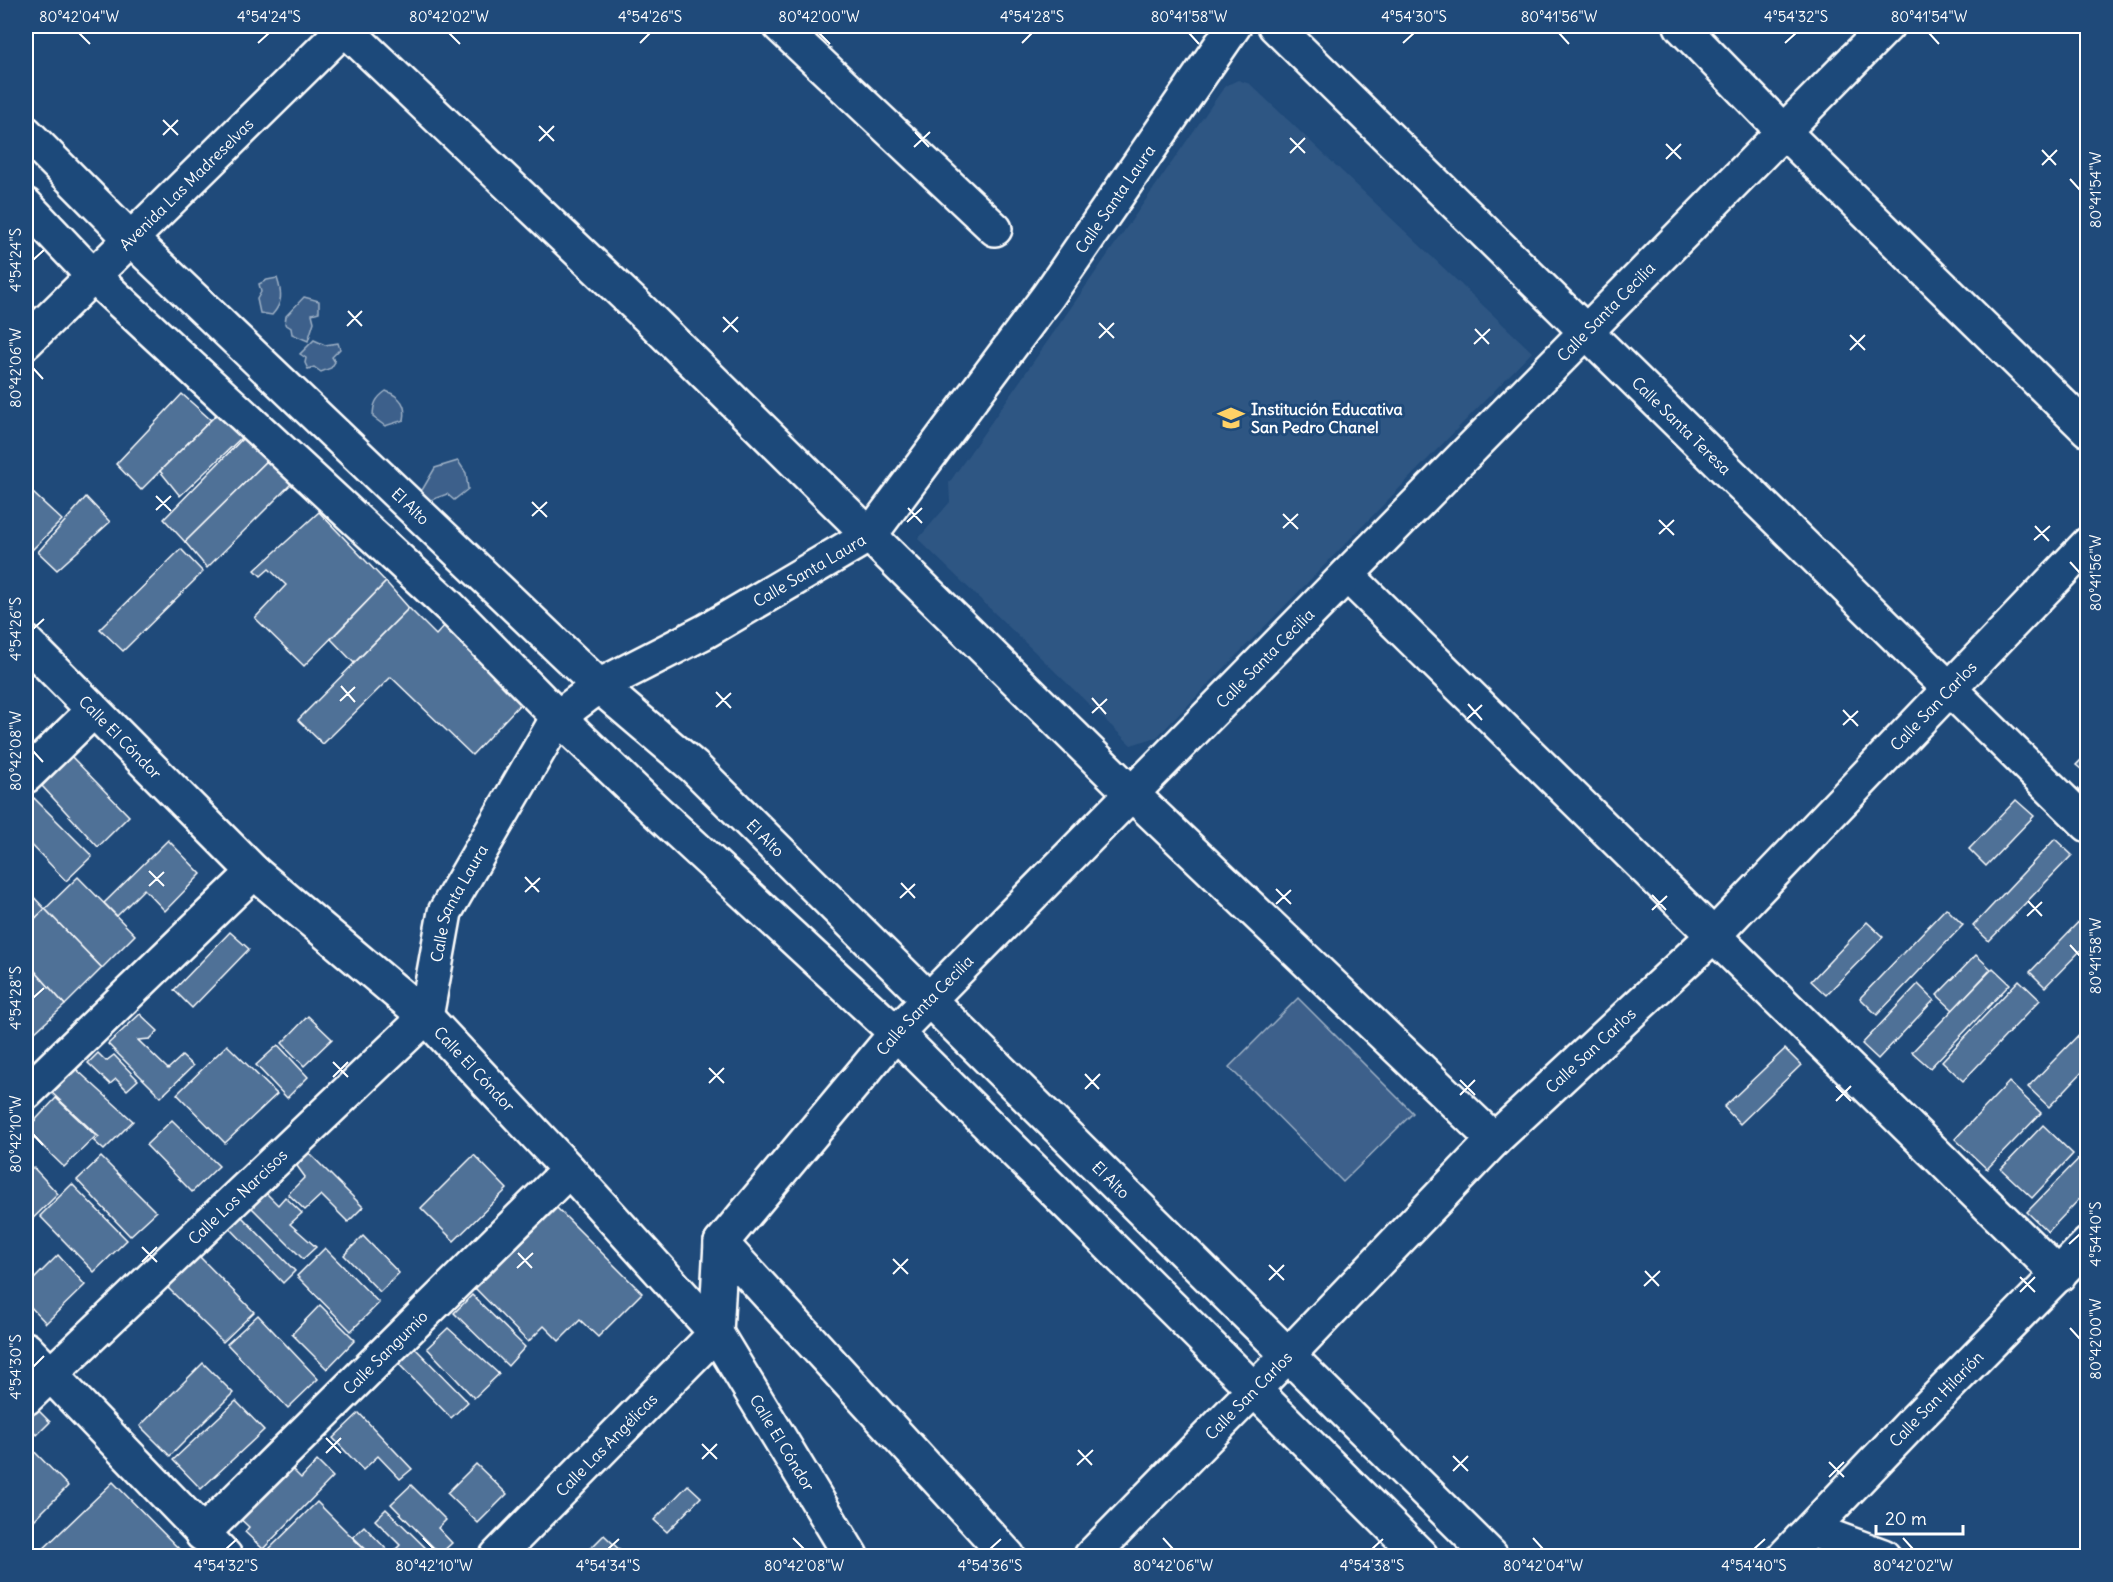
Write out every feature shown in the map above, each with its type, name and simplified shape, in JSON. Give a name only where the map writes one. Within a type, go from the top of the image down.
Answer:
[{"type":"street","points":[[344,26],[871,534],[1131,793],[1494,1140]]},
{"type":"street","name":"Avenida Las Madreselvas","points":[[26,342],[344,26]]},
{"type":"street","points":[[780,26],[995,229]]},
{"type":"street","name":"Calle Santa Laura","points":[[426,1017],[446,912],[558,717],[598,686],[706,631],[871,534],[1048,296],[1234,26]]},
{"type":"street","name":"Calle Santa Teresa","points":[[1275,26],[2088,825]]},
{"type":"street","points":[[1682,26],[1783,131],[2088,430]]},
{"type":"street","name":"Calle Santa Cecilia","points":[[721,1243],[896,1033],[1887,26]]},
{"type":"street","name":"El Alto","points":[[26,133],[131,239],[598,686],[694,767],[1491,1557]]},
{"type":"street","points":[[26,205],[93,276],[449,606],[558,717],[896,1033],[1421,1557]]},
{"type":"street","name":"Calle San Carlos","points":[[1091,1557],[1494,1140],[1714,935],[2088,544]]},
{"type":"street","points":[[1347,575],[2059,1275]]},
{"type":"street","name":"Calle El Cóndor","points":[[26,642],[254,872],[426,1017],[716,1332],[838,1551]]},
{"type":"street","points":[[26,776],[93,711]]},
{"type":"street","points":[[26,1093],[254,872]]},
{"type":"street","name":"Calle Los Narcisos","points":[[26,1398],[426,1017]]},
{"type":"street","name":"Calle Sangumio","points":[[202,1534],[569,1170]]},
{"type":"street","points":[[716,1332],[721,1243]]},
{"type":"street","points":[[721,1243],[1008,1557]]},
{"type":"street","name":"Calle San Hilarión","points":[[1785,1557],[1914,1421],[2088,1244]]},
{"type":"street","name":"Calle Las Angélicas","points":[[497,1557],[716,1332]]},
{"type":"street","points":[[26,1349],[225,1557]]},
{"type":"street","points":[[1812,1530],[1883,1557]]},
{"type":"shaded area","name":"Institución Educativa San Pedro Chanel","points":[[1238,80],[1250,84],[1532,352],[1157,737],[1131,745],[918,539],[950,502],[949,483],[1225,86]]},
{"type":"shaded area","points":[[277,278],[281,293],[280,302],[272,315],[260,313],[257,299],[261,292],[259,284]]},
{"type":"shaded area","points":[[304,297],[319,301],[319,312],[312,314],[314,322],[308,341],[292,334],[291,328],[285,324],[286,316]]},
{"type":"shaded area","points":[[314,340],[325,345],[338,343],[340,349],[332,357],[335,362],[331,368],[321,372],[314,367],[308,369],[305,363],[306,358],[300,354]]},
{"type":"shaded area","points":[[386,391],[402,402],[405,415],[404,420],[385,426],[373,417],[376,402]]},
{"type":"shaded area","points":[[458,461],[466,473],[468,489],[454,500],[447,494],[428,501],[421,492],[435,468]]},
{"type":"shaded area","points":[[1298,998],[1413,1113],[1343,1182],[1229,1067]]},
{"type":"building","points":[[182,394],[211,420],[141,490],[116,464]]},
{"type":"building","points":[[220,411],[241,438],[180,496],[160,471]]},
{"type":"building","points":[[247,434],[268,460],[185,542],[164,519]]},
{"type":"building","points":[[268,460],[294,481],[207,568],[185,542]]},
{"type":"building","points":[[33,493],[62,520],[28,554],[26,552],[26,500]]},
{"type":"building","points":[[86,497],[110,522],[57,570],[38,552]]},
{"type":"building","points":[[319,512],[386,582],[304,666],[255,618],[286,585],[269,569],[261,576],[255,570]]},
{"type":"building","points":[[181,549],[203,572],[123,651],[100,629]]},
{"type":"building","points":[[386,582],[409,608],[354,663],[331,639]]},
{"type":"building","points":[[409,608],[436,635],[446,624],[521,703],[472,755],[391,677],[323,744],[298,720]]},
{"type":"building","points":[[2088,753],[2088,775],[2076,765]]},
{"type":"building","points":[[71,756],[129,816],[98,847],[42,786]]},
{"type":"building","points":[[34,798],[92,856],[66,881],[26,839],[26,806]]},
{"type":"building","points":[[2016,800],[2034,816],[1986,866],[1969,849]]},
{"type":"building","points":[[2055,839],[2072,855],[1989,941],[1973,926]]},
{"type":"building","points":[[168,840],[201,874],[165,911],[144,889],[117,916],[104,903]]},
{"type":"building","points":[[78,877],[135,935],[102,968],[45,909]]},
{"type":"building","points":[[26,889],[45,909],[26,927]]},
{"type":"building","points":[[1946,908],[1963,925],[1877,1015],[1860,998]]},
{"type":"building","points":[[45,909],[102,968],[65,1005],[26,961],[26,927]]},
{"type":"building","points":[[2088,912],[2088,943],[2045,987],[2030,972]]},
{"type":"building","points":[[1867,922],[1883,937],[1826,995],[1811,981]]},
{"type":"building","points":[[230,932],[249,949],[192,1008],[174,990]]},
{"type":"building","points":[[1976,955],[1991,969],[1953,1010],[1937,995]]},
{"type":"building","points":[[26,961],[65,1005],[34,1033],[26,1024]]},
{"type":"building","points":[[1993,968],[2010,984],[1930,1068],[1912,1052]]},
{"type":"building","points":[[2019,980],[2040,1000],[1963,1081],[1942,1061]]},
{"type":"building","points":[[1918,984],[1934,1000],[1878,1059],[1862,1044]]},
{"type":"building","points":[[140,1014],[158,1031],[150,1039],[138,1040],[168,1069],[182,1056],[193,1066],[161,1097],[108,1044]]},
{"type":"building","points":[[308,1016],[332,1039],[304,1066],[282,1043]]},
{"type":"building","points":[[2088,1025],[2088,1066],[2049,1107],[2028,1087]]},
{"type":"building","points":[[227,1045],[277,1094],[225,1143],[177,1094]]},
{"type":"building","points":[[278,1045],[308,1077],[287,1098],[256,1065]]},
{"type":"building","points":[[1785,1049],[1801,1065],[1740,1124],[1724,1107]]},
{"type":"building","points":[[98,1053],[106,1061],[114,1055],[138,1080],[127,1090],[116,1079],[110,1084],[88,1063]]},
{"type":"building","points":[[76,1069],[133,1121],[104,1150],[94,1141],[99,1137],[52,1093]]},
{"type":"building","points":[[2009,1082],[2041,1113],[1987,1169],[1955,1139]]},
{"type":"building","points":[[56,1098],[96,1136],[64,1167],[26,1130]]},
{"type":"building","points":[[172,1120],[219,1166],[192,1192],[146,1145]]},
{"type":"building","points":[[2043,1125],[2073,1154],[2032,1198],[2001,1169]]},
{"type":"building","points":[[2088,1149],[2088,1190],[2048,1232],[2027,1212]]},
{"type":"building","points":[[308,1152],[363,1207],[348,1222],[321,1195],[305,1210],[288,1194],[305,1177],[297,1166]]},
{"type":"building","points":[[474,1155],[507,1189],[454,1241],[421,1208]]},
{"type":"building","points":[[101,1157],[156,1212],[130,1236],[77,1180]]},
{"type":"building","points":[[33,1167],[58,1194],[26,1225],[26,1174]]},
{"type":"building","points":[[72,1184],[127,1240],[94,1272],[40,1216]]},
{"type":"building","points":[[265,1192],[278,1205],[285,1197],[302,1213],[290,1224],[316,1247],[303,1259],[251,1207]]},
{"type":"building","points":[[557,1208],[642,1293],[598,1337],[580,1320],[559,1341],[544,1326],[528,1342],[475,1288]]},
{"type":"building","points":[[241,1216],[295,1271],[283,1283],[229,1227]]},
{"type":"building","points":[[363,1236],[399,1273],[380,1292],[344,1255]]},
{"type":"building","points":[[325,1248],[379,1303],[351,1331],[297,1276]]},
{"type":"building","points":[[58,1255],[85,1285],[46,1323],[26,1302],[26,1287]]},
{"type":"building","points":[[198,1255],[254,1312],[223,1342],[166,1286]]},
{"type":"building","points":[[472,1295],[525,1347],[508,1366],[454,1313]]},
{"type":"building","points":[[320,1305],[355,1340],[327,1369],[292,1334]]},
{"type":"building","points":[[258,1315],[318,1379],[288,1408],[227,1344]]},
{"type":"building","points":[[448,1328],[499,1374],[474,1398],[427,1348]]},
{"type":"building","points":[[410,1343],[468,1402],[451,1418],[394,1359]]},
{"type":"building","points":[[203,1363],[233,1393],[170,1456],[140,1426]]},
{"type":"building","points":[[236,1401],[264,1430],[201,1489],[173,1460]]},
{"type":"building","points":[[35,1407],[50,1422],[37,1435],[26,1422],[26,1416]]},
{"type":"building","points":[[359,1413],[412,1469],[400,1479],[378,1456],[363,1470],[333,1438]]},
{"type":"building","points":[[26,1443],[68,1486],[26,1528]]},
{"type":"building","points":[[317,1461],[333,1477],[263,1549],[245,1532],[249,1527],[235,1514],[285,1462],[301,1478]]},
{"type":"building","points":[[476,1464],[507,1494],[478,1523],[447,1493]]},
{"type":"building","points":[[113,1482],[186,1556],[40,1556],[38,1554]]},
{"type":"building","points":[[411,1485],[446,1520],[438,1528],[452,1543],[440,1554],[391,1504]]},
{"type":"building","points":[[688,1485],[701,1497],[667,1532],[654,1520]]},
{"type":"building","points":[[317,1502],[371,1556],[274,1556],[268,1550]]},
{"type":"building","points":[[386,1509],[434,1556],[373,1556],[353,1537],[364,1526],[391,1554],[400,1545],[375,1520]]},
{"type":"building","points":[[604,1535],[626,1556],[583,1556]]},
{"type":"place","name":"Institución Educativa San Pedro Chanel","points":[[1231,418]]}]
